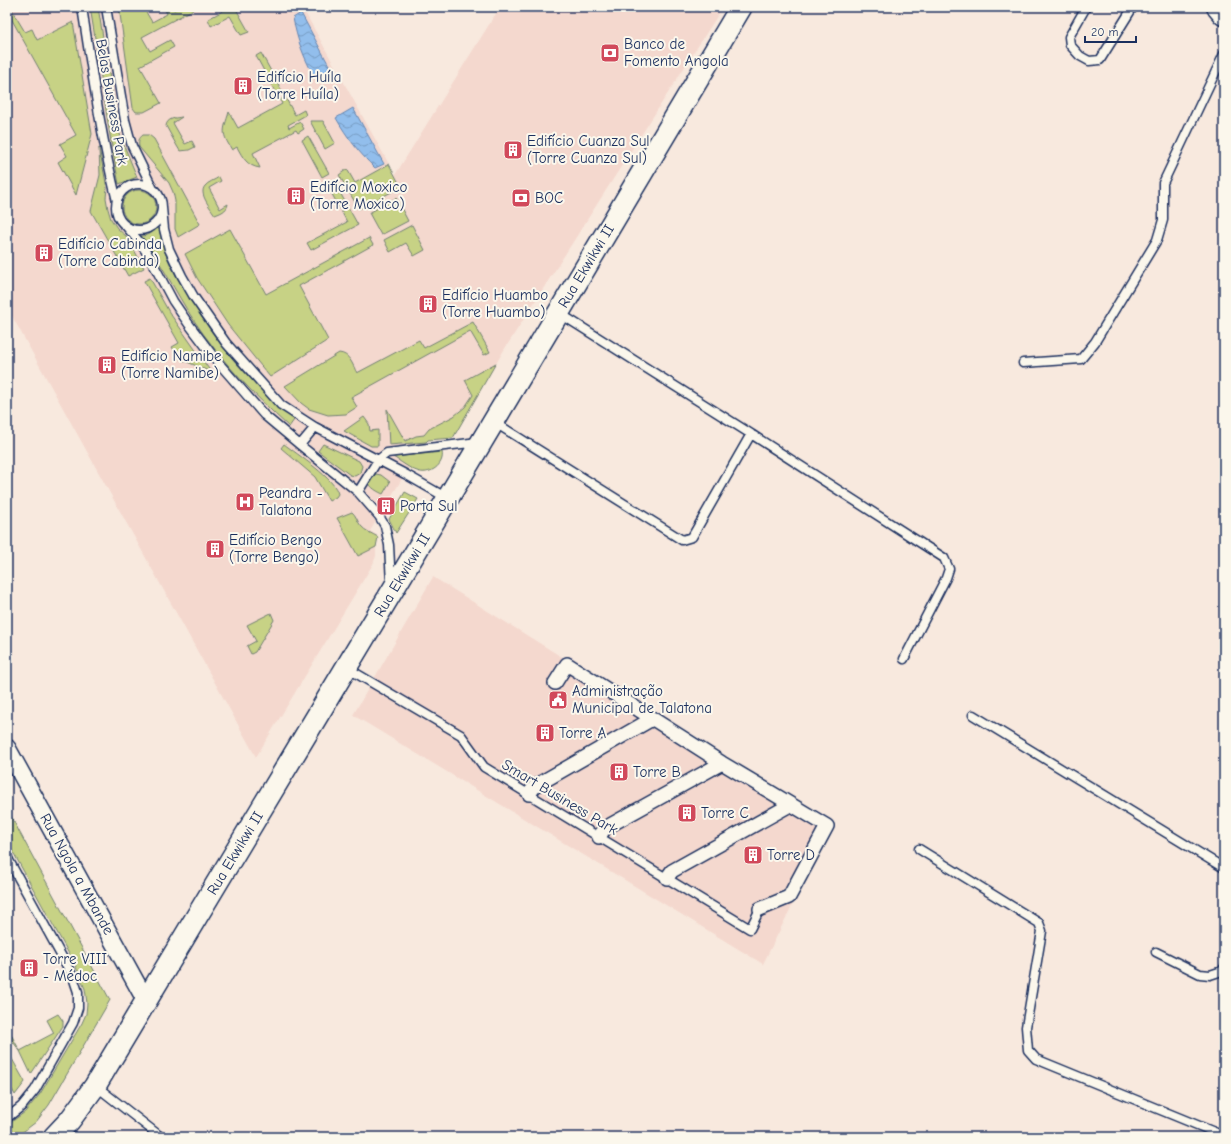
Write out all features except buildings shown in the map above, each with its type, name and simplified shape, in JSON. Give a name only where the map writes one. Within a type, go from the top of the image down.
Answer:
[{"type":"main road","points":[[1218,7],[1224,14]]},
{"type":"street","name":"Rua Ekwikwi II","points":[[54,1137],[70,1120],[95,1086],[494,422],[741,7]]},
{"type":"street","points":[[555,683],[567,664],[722,763],[827,826],[789,897],[760,909]]},
{"type":"street","points":[[529,794],[535,786],[652,718]]},
{"type":"street","name":"Rua Ngola a Mbande","points":[[7,748],[146,1001]]},
{"type":"street","points":[[599,837],[605,828],[722,763]]},
{"type":"street","points":[[667,878],[672,871],[790,805]]},
{"type":"lane","name":"Belas Business Park","points":[[82,7],[101,126],[117,201],[117,215],[149,256],[173,301],[203,345],[264,415],[358,492],[379,516],[385,526],[389,545],[391,592]]},
{"type":"lane","name":"Belas Business Park","points":[[106,7],[125,120],[132,146],[153,189],[160,198],[164,228],[169,249],[182,276],[204,313],[226,343],[281,404],[315,427],[448,498]]},
{"type":"lane","points":[[1086,7],[1069,37],[1070,45],[1080,56],[1089,61],[1100,60],[1132,7]]},
{"type":"lane","points":[[1023,363],[1081,359],[1095,342],[1157,240],[1163,220],[1163,183],[1224,54]]},
{"type":"lane","name":"Belas Business Park","points":[[117,201],[124,189],[132,185],[141,184],[153,189]]},
{"type":"lane","points":[[126,226],[139,230],[146,228],[157,221],[162,208]]},
{"type":"lane","points":[[559,312],[944,558],[949,569],[946,578],[904,659]]},
{"type":"lane","points":[[494,422],[682,540],[692,537],[751,434]]},
{"type":"lane","points":[[300,445],[315,427]]},
{"type":"lane","points":[[358,492],[378,460],[386,453],[482,441]]},
{"type":"lane","name":"Smart Business Park","points":[[346,667],[461,735],[484,767],[750,929],[760,909]]},
{"type":"lane","points":[[973,715],[1224,868]]},
{"type":"lane","points":[[919,849],[1039,923],[1042,931],[1026,1026],[1028,1050],[1036,1060],[1224,1136]]},
{"type":"lane","points":[[7,857],[73,977],[78,992],[78,1008],[74,1023],[35,1090],[22,1106],[7,1118]]},
{"type":"lane","points":[[1156,952],[1200,974],[1210,975],[1222,971],[1224,968]]},
{"type":"lane","points":[[95,1086],[160,1137]]},
{"type":"shaded area","points":[[7,7],[302,7],[395,175],[500,7],[723,7],[504,350],[453,438],[428,440],[405,474],[370,531],[378,536],[376,556],[373,564],[256,757],[7,307]]},
{"type":"shaded area","points":[[433,577],[832,825],[763,964],[353,715]]},
{"type":"green space","points":[[7,7],[10,7],[25,32],[32,29],[37,40],[73,22],[92,134],[76,195],[58,162],[67,156],[60,144],[76,135],[7,11]]},
{"type":"green space","points":[[90,7],[98,7],[117,121],[121,138],[137,177],[119,184],[107,118]]},
{"type":"green space","points":[[119,7],[143,7],[152,22],[167,14],[164,7],[171,7],[174,10],[180,7],[198,7],[142,37],[150,51],[170,40],[174,47],[140,66],[161,103],[144,112],[136,112],[133,108]]},
{"type":"green space","points":[[230,7],[235,7],[249,32],[241,35],[230,16],[211,26],[208,19]]},
{"type":"green space","points":[[261,53],[282,91],[277,95],[256,56]]},
{"type":"green space","points":[[285,97],[295,115],[304,110],[306,115],[288,125],[289,128],[300,122],[304,129],[298,133],[296,130],[253,153],[260,168],[256,167],[243,158],[237,147],[232,150],[226,139],[224,128],[229,112],[238,128],[282,104],[280,100]]},
{"type":"green space","points":[[182,117],[173,123],[185,144],[192,141],[195,147],[189,150],[180,151],[166,126],[168,121]]},
{"type":"green space","points":[[310,121],[323,121],[335,143],[325,149]]},
{"type":"green space","points":[[143,135],[149,135],[154,139],[200,224],[178,237],[175,229],[175,201],[173,192],[169,183],[139,147],[139,140]]},
{"type":"green space","points":[[308,136],[329,173],[322,177],[302,140]]},
{"type":"green space","points":[[99,148],[107,188],[106,198],[111,219],[117,228],[127,237],[144,268],[128,276],[91,211],[100,175]]},
{"type":"green space","points":[[389,164],[401,187],[359,209],[339,175],[347,169],[355,183]]},
{"type":"green space","points":[[219,177],[221,181],[209,188],[220,209],[228,204],[225,210],[215,215],[204,197],[203,189],[208,183]]},
{"type":"green space","points":[[333,180],[358,225],[311,250],[307,243],[347,222],[326,183]]},
{"type":"green space","points":[[136,190],[142,190],[146,191],[153,197],[156,207],[155,214],[149,221],[142,224],[136,224],[132,223],[125,217],[122,210],[122,204],[123,200],[129,193]]},
{"type":"green space","points":[[396,198],[408,221],[381,235],[369,213]]},
{"type":"green space","points":[[412,225],[425,250],[414,256],[406,243],[390,252],[384,240]]},
{"type":"green space","points":[[159,226],[163,246],[170,264],[199,314],[220,344],[239,366],[294,420],[289,427],[262,402],[226,363],[186,309],[155,256],[141,236],[151,233]]},
{"type":"green space","points":[[230,229],[266,294],[369,238],[373,245],[299,286],[328,340],[270,377],[228,325],[197,278],[185,254]]},
{"type":"green space","points":[[150,278],[169,312],[211,372],[180,359],[172,347],[179,343],[144,281]]},
{"type":"green space","points":[[473,322],[490,352],[484,355],[470,331],[351,397],[357,407],[346,414],[328,415],[309,409],[301,403],[285,386],[339,353],[348,357],[357,373],[419,340],[424,348]]},
{"type":"green space","points":[[496,363],[453,438],[389,445],[387,409],[405,441],[416,436],[424,435],[429,429],[454,416],[465,407],[473,395],[465,380]]},
{"type":"green space","points":[[364,417],[369,424],[370,431],[378,430],[378,446],[371,446],[344,431]]},
{"type":"green space","points":[[284,444],[331,482],[336,488],[338,494],[336,497],[329,501],[315,477],[281,448]]},
{"type":"green space","points":[[323,444],[359,461],[362,466],[360,473],[355,476],[350,475],[318,451]]},
{"type":"green space","points":[[442,452],[439,465],[431,471],[426,472],[414,470],[393,457]]},
{"type":"green space","points":[[376,474],[381,475],[390,482],[383,494],[370,486],[370,480]]},
{"type":"green space","points":[[405,492],[418,499],[396,533],[389,519]]},
{"type":"green space","points":[[352,512],[363,528],[378,537],[376,547],[358,556],[337,518]]},
{"type":"green space","points":[[271,613],[274,620],[255,652],[251,654],[247,646],[256,641],[247,625]]},
{"type":"green space","points":[[7,809],[110,1000],[49,1105],[36,1122],[16,1137],[7,1137],[7,1125],[25,1112],[40,1094],[82,1023],[86,1014],[87,1003],[85,989],[75,965],[7,841]]},
{"type":"green space","points":[[58,1014],[63,1021],[63,1026],[31,1074],[20,1051],[54,1033],[47,1020]]},
{"type":"green space","points":[[7,1027],[20,1051],[7,1034]]},
{"type":"green space","points":[[7,1050],[25,1082],[15,1095],[7,1080]]},
{"type":"water","points":[[301,13],[331,69],[315,78],[301,49],[293,18]]},
{"type":"water","points":[[353,108],[384,164],[375,168],[344,132],[336,118]]},
{"type":"place","name":"Banco de Fomento Angola","points":[[610,53]]},
{"type":"place","name":"Edifício Huíla (Torre Huíla)","points":[[243,86]]},
{"type":"place","name":"Edifício Cuanza Sul (Torre Cuanza Sul)","points":[[513,150]]},
{"type":"place","name":"Edifício Moxico (Torre Moxico)","points":[[296,196]]},
{"type":"place","name":"BOC","points":[[521,198]]},
{"type":"place","name":"Edifício Cabinda (Torre Cabinda)","points":[[44,253]]},
{"type":"place","name":"Edifício Huambo (Torre Huambo)","points":[[428,304]]},
{"type":"place","name":"Edifício Namibe (Torre Namibe)","points":[[107,365]]},
{"type":"place","name":"Peandra - Talatona","points":[[245,502]]},
{"type":"place","name":"Porta Sul","points":[[386,506]]},
{"type":"place","name":"Edifício Bengo (Torre Bengo)","points":[[215,549]]},
{"type":"place","name":"Administração Municipal de Talatona","points":[[558,700]]},
{"type":"place","name":"Torre A","points":[[545,733]]},
{"type":"place","name":"Torre B","points":[[619,772]]},
{"type":"place","name":"Torre C","points":[[687,813]]},
{"type":"place","name":"Torre D","points":[[753,855]]},
{"type":"place","name":"Torre VIII - Médoc","points":[[29,968]]}]
